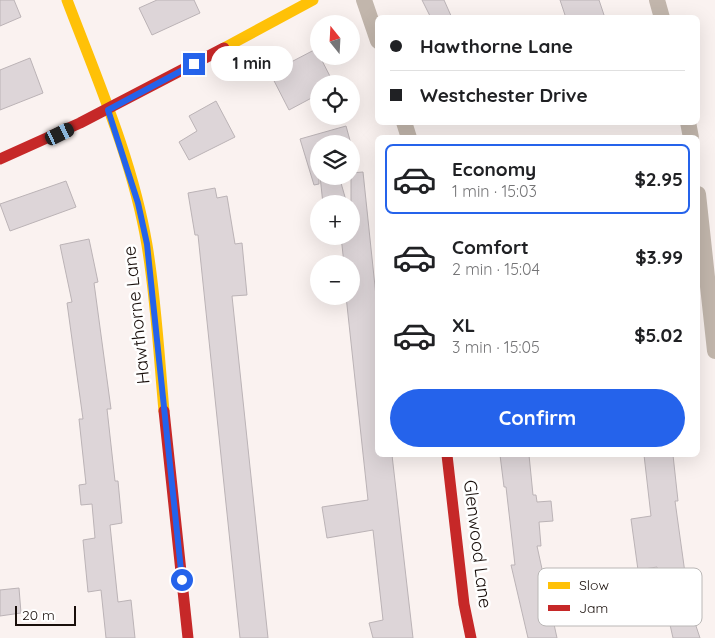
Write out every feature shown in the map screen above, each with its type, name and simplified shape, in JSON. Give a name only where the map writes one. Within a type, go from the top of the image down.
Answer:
[{"type":"street","name":"Hawthorne Lane","points":[[67,0],[108,110],[138,203],[147,244],[188,638]]},
{"type":"street","points":[[0,159],[44,142],[108,110],[313,0]]},
{"type":"street","points":[[364,0],[375,32]]},
{"type":"street","points":[[657,0],[661,15]]},
{"type":"street","points":[[700,212],[715,351]]},
{"type":"street","name":"Glenwood Lane","points":[[447,457],[464,604],[471,638]]},
{"type":"building","points":[[0,0],[14,0],[21,17],[0,26]]},
{"type":"building","points":[[157,0],[194,0],[200,13],[152,35],[139,8]]},
{"type":"building","points":[[422,0],[444,0],[451,15],[430,15]]},
{"type":"building","points":[[560,0],[599,0],[604,15],[565,15]]},
{"type":"building","points":[[310,52],[310,65],[324,65],[329,75],[310,75],[310,99],[289,110],[270,73]]},
{"type":"building","points":[[30,58],[43,93],[0,110],[0,70]]},
{"type":"building","points":[[216,101],[235,137],[189,160],[179,142],[197,131],[189,116]]},
{"type":"building","points":[[346,126],[348,135],[314,135]]},
{"type":"building","points":[[310,136],[310,172],[300,139]]},
{"type":"building","points":[[360,172],[363,172],[375,286],[375,457],[392,457],[413,638],[373,638],[369,623],[383,620],[373,530],[327,538],[322,507],[368,500],[347,305],[360,305],[360,255],[343,255],[342,245],[360,245],[360,195],[351,195],[351,185],[360,185]]},
{"type":"building","points":[[66,181],[76,207],[10,231],[0,204]]},
{"type":"building","points":[[321,185],[342,185],[344,195],[322,195]]},
{"type":"building","points":[[215,188],[217,198],[227,196],[235,244],[242,243],[247,295],[232,296],[268,638],[240,638],[198,235],[195,235],[188,193]]},
{"type":"building","points":[[89,239],[98,282],[94,283],[111,409],[107,409],[115,481],[118,481],[122,523],[110,525],[118,602],[131,600],[135,638],[106,638],[101,590],[88,592],[83,540],[95,538],[92,504],[81,505],[79,485],[86,484],[79,419],[83,419],[67,303],[72,302],[60,245]]},
{"type":"building","points":[[500,457],[529,457],[533,495],[536,495],[537,502],[551,501],[553,521],[539,522],[541,546],[537,546],[542,568],[538,568],[538,626],[554,626],[557,638],[528,638],[511,565],[515,565],[506,487],[504,487]]},
{"type":"building","points":[[644,457],[673,457],[678,501],[675,501],[684,568],[638,568],[631,519],[651,516]]},
{"type":"building","points":[[19,588],[21,613],[0,616],[0,590]]},
{"type":"building","points":[[670,626],[696,626],[700,638],[673,638]]},
{"type":"traffic: slow","points":[[67,0],[113,121],[133,182],[141,214],[153,286],[164,411]]},
{"type":"traffic: slow","points":[[224,48],[313,0]]},
{"type":"traffic: jam","points":[[0,159],[80,123],[224,48]]},
{"type":"traffic: jam","points":[[164,411],[188,638]]},
{"type":"traffic: jam","points":[[447,457],[464,604],[471,638]]},
{"type":"route","points":[[182,580],[147,244],[138,203],[108,110],[194,64]]}]
